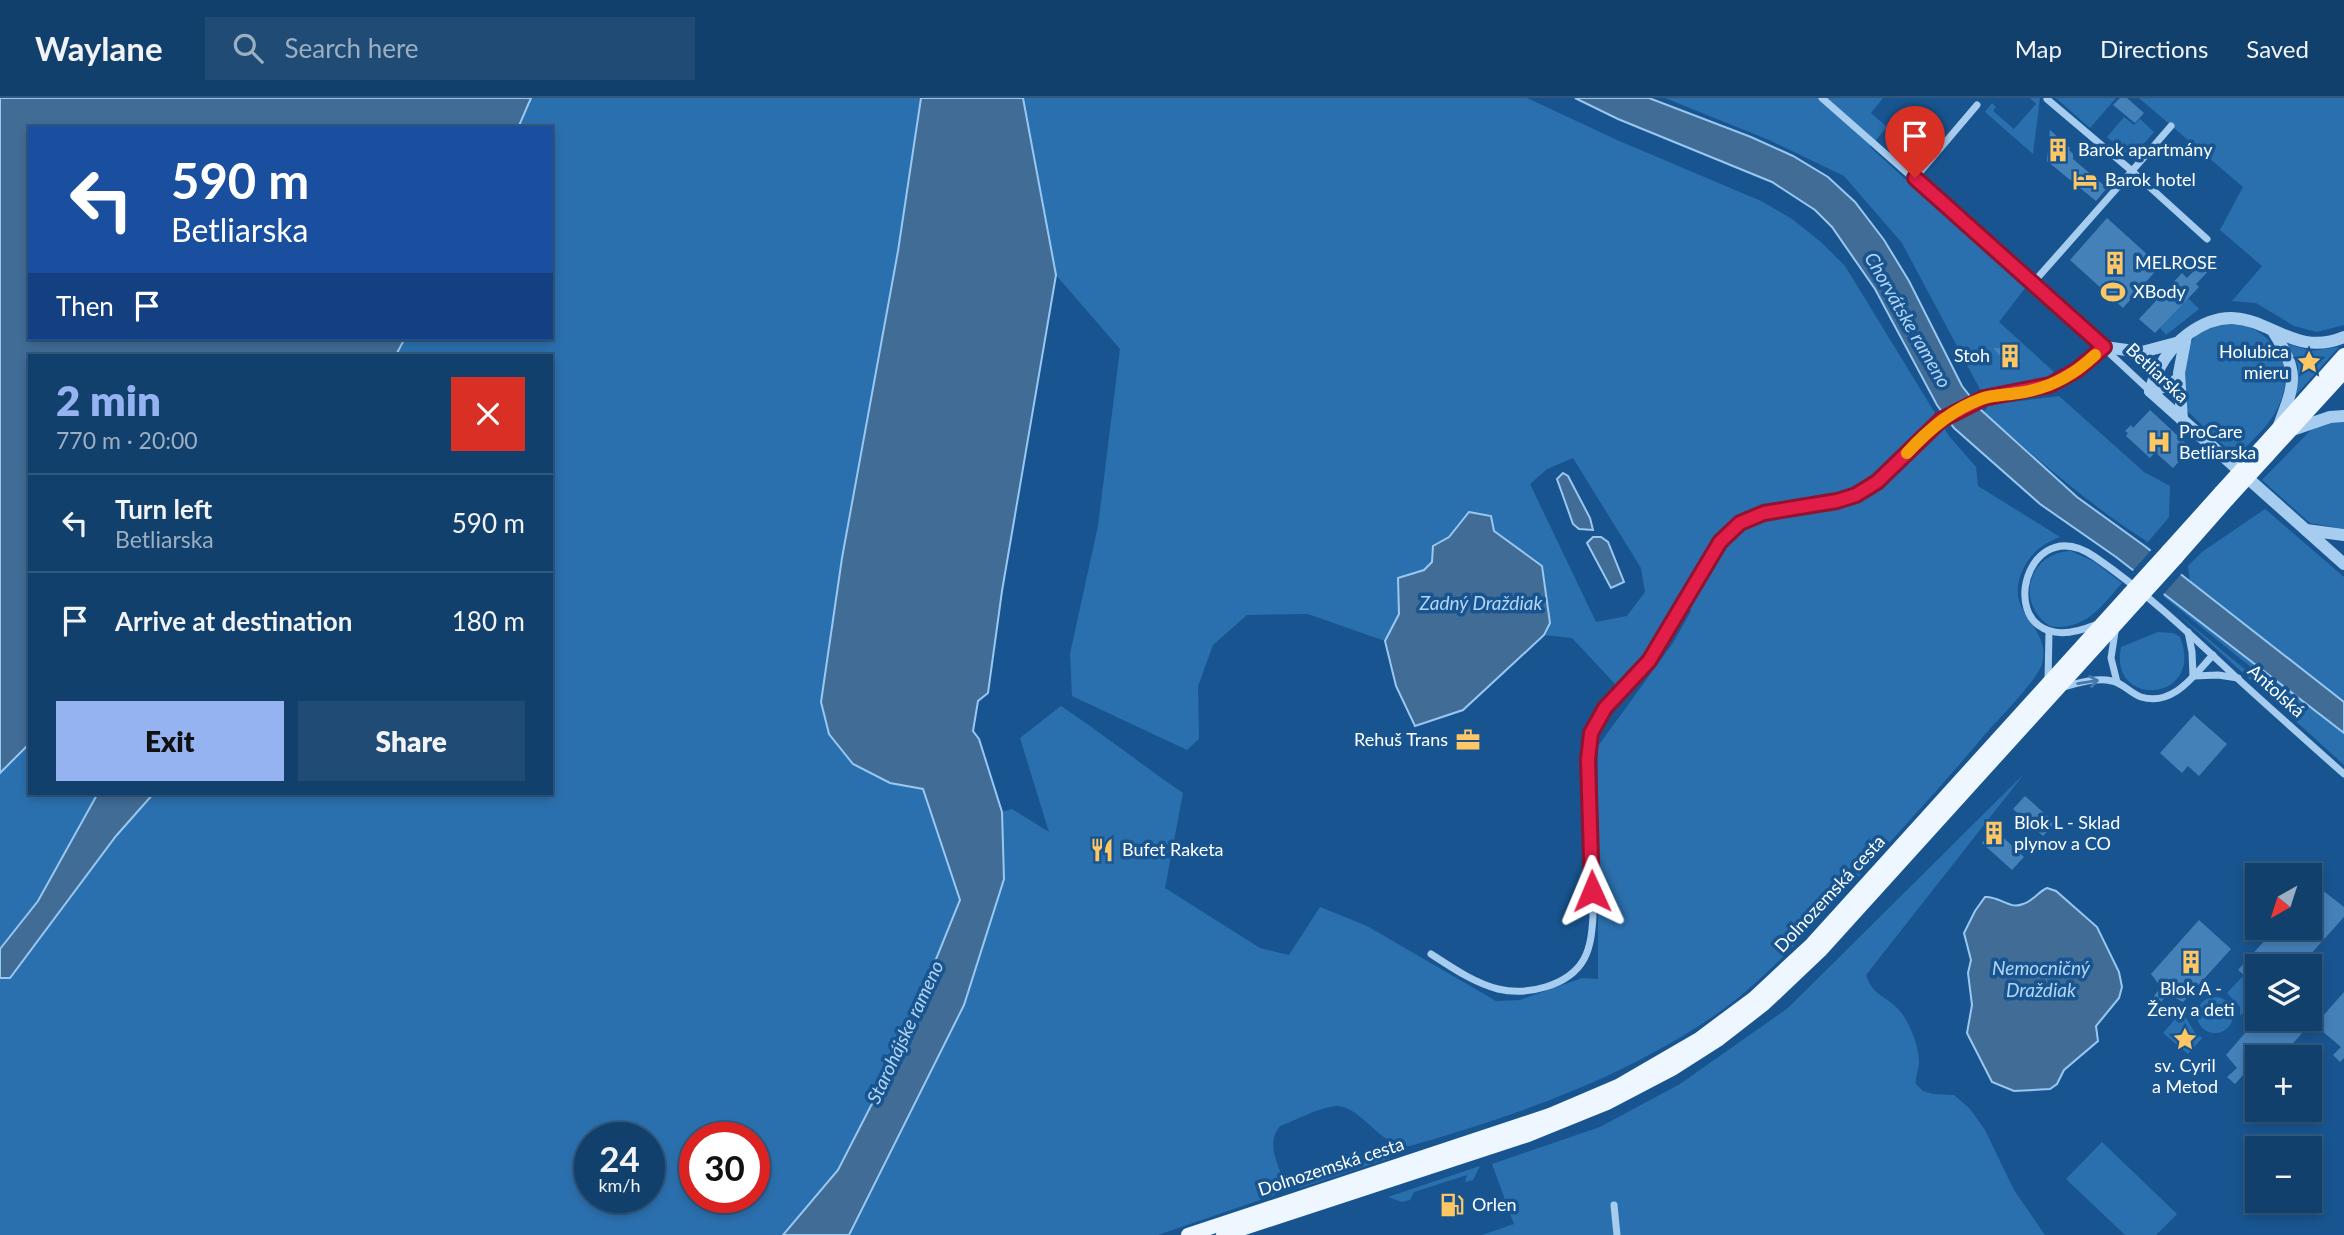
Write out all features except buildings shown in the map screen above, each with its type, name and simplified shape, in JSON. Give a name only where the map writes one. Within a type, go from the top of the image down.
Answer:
[{"type":"main road","name":"Dolnozemská cesta","points":[[1223,1235],[1556,1124],[1636,1089],[1696,1054],[1764,1004],[1808,964],[2284,430],[2344,355]]},
{"type":"main road","name":"Dolnozemská cesta","points":[[2284,430],[2344,372]]},
{"type":"main road","name":"Dolnozemská cesta","points":[[1188,1235],[1550,1115],[1618,1086],[1699,1039],[1754,998],[1800,957],[2054,685]]},
{"type":"street","name":"Betliarska","points":[[1822,98],[2033,283],[2305,530],[2343,558]]},
{"type":"street","points":[[2047,99],[2207,239]]},
{"type":"street","points":[[1915,178],[1977,105]]},
{"type":"street","points":[[2033,283],[2171,126]]},
{"type":"street","points":[[1431,954],[1496,989],[1515,991],[1556,983],[1575,972],[1585,958],[1591,939],[1588,760],[1591,733],[1605,708],[1649,661],[1720,542],[1740,523],[1764,513],[1837,501],[1856,495],[1877,482],[1941,420],[1984,398],[2050,385],[2080,367],[2104,347],[2142,352],[2181,339],[2203,324],[2228,317],[2247,319],[2311,345],[2344,337]]},
{"type":"street","points":[[2273,331],[2288,358],[2293,377],[2284,430],[2330,417],[2344,416]]},
{"type":"street","points":[[2181,339],[2179,378],[2182,420]]},
{"type":"street","points":[[2150,391],[2158,370],[2181,339]]},
{"type":"street","points":[[2150,391],[2168,387],[2179,378]]},
{"type":"street","points":[[2305,530],[2344,535]]},
{"type":"street","name":"Antolská","points":[[2049,632],[2028,609],[2024,583],[2029,569],[2052,550],[2066,546],[2094,556],[2188,632],[2344,774]]},
{"type":"street","points":[[2117,682],[2110,658],[2110,623],[2076,633],[2049,632],[2050,669],[2054,685],[2092,680],[2117,682],[2136,695],[2157,698],[2176,692],[2213,655]]},
{"type":"street","points":[[2188,632],[2193,676]]},
{"type":"street","points":[[2193,676],[2218,675],[2238,678]]},
{"type":"street","points":[[1614,1205],[1617,1235]]},
{"type":"shaded area","points":[[531,98],[921,98],[898,251],[890,783],[923,788],[960,900],[898,1053],[838,1170],[783,1235],[0,1235],[0,773],[28,745],[28,795],[553,795],[553,354],[397,354],[404,340],[553,340],[553,126],[519,126]]},
{"type":"shaded area","points":[[1023,98],[1527,98],[1617,140],[1761,201],[1792,219],[1845,266],[1949,436],[1976,467],[1978,486],[2060,537],[2034,554],[2019,580],[2021,606],[2040,638],[2042,664],[2025,690],[1783,957],[1715,1015],[1680,1038],[1606,1076],[1529,1108],[1410,1146],[1390,1141],[1347,1108],[1332,1106],[1317,1111],[1280,1126],[1276,1132],[1273,1146],[1283,1180],[1274,1195],[1158,1235],[849,1235],[964,1005],[1004,879],[1002,812],[1012,809],[1049,832],[1020,738],[1061,706],[1183,793],[1165,888],[1260,948],[1289,955],[1320,907],[1367,926],[1496,1001],[1520,1000],[1582,978],[1598,979],[1598,746],[1673,643],[1691,611],[1679,593],[1649,650],[1616,685],[1572,638],[1544,635],[1550,623],[1542,566],[1494,531],[1458,524],[1449,537],[1433,546],[1432,562],[1424,570],[1398,578],[1399,614],[1385,641],[1308,614],[1247,615],[1213,645],[1198,686],[1199,739],[1187,750],[1072,696],[1070,654],[1098,526],[1120,349],[1056,275]],"holes":[[[1573,458],[1641,568],[1645,592],[1627,616],[1596,622],[1530,484],[1547,469]]]},
{"type":"shaded area","points":[[1665,98],[1883,98],[1871,113],[1887,127],[1870,147],[2025,288],[1999,322],[2054,372],[2037,384],[1982,393],[1902,243],[1844,176],[1769,140]]},
{"type":"shaded area","points":[[2030,98],[2040,98],[2033,154],[1985,112],[1992,103],[1996,107],[1993,111],[2014,129],[2036,104]]},
{"type":"shaded area","points":[[2056,98],[2116,98],[2090,128]]},
{"type":"shaded area","points":[[2139,98],[2344,98],[2344,325],[2317,332],[2294,326],[2256,303],[2232,301],[2262,266],[2220,230],[2243,187]]},
{"type":"shaded area","points":[[2124,117],[2134,125],[2140,119],[2154,132],[2131,158],[2107,137]]},
{"type":"shaded area","points":[[2188,298],[2199,309],[2166,335],[2160,328]]},
{"type":"shaded area","points":[[2240,323],[2254,329],[2275,347],[2281,358],[2285,383],[2273,417],[2236,457],[2185,409],[2183,373],[2188,350],[2201,332],[2215,325]]},
{"type":"shaded area","points":[[2288,344],[2311,351],[2339,347],[2296,395],[2298,366]]},
{"type":"shaded area","points":[[2059,396],[2144,472],[2170,486],[2169,517],[2148,542],[2084,497],[1984,412],[1989,405]]},
{"type":"shaded area","points":[[2330,421],[2344,421],[2344,529],[2310,523],[2262,480],[2310,431]]},
{"type":"shaded area","points":[[2265,509],[2344,577],[2344,702],[2190,582],[2188,566],[2202,552]]},
{"type":"shaded area","points":[[2071,551],[2093,561],[2122,583],[2099,608],[2082,621],[2062,627],[2050,626],[2032,605],[2031,580],[2036,569],[2045,560]]},
{"type":"shaded area","points":[[2164,594],[2344,733],[2344,765],[2178,614],[2253,676],[2257,672],[2163,596]]},
{"type":"shaded area","points":[[2158,632],[2173,633],[2180,637],[2184,659],[2180,675],[2169,685],[2155,690],[2141,689],[2128,681],[2121,667],[2121,647]]},
{"type":"shaded area","points":[[2024,774],[1866,975],[1877,993],[1898,1009],[1912,1031],[1919,1056],[1916,1084],[1923,1091],[1933,1094],[1954,1095],[1970,1109],[1985,1130],[2014,1190],[2045,1235],[1482,1235],[1514,1224],[1492,1164],[1600,1127],[1680,1084],[1788,1008]]},
{"type":"shaded area","points":[[2242,977],[2245,978],[2245,1010],[2240,1016],[2240,1007],[2227,993]]},
{"type":"shaded area","points":[[2215,997],[2228,1002],[2233,1015],[2228,1028],[2215,1033],[2202,1028],[2197,1015],[2202,1002]]},
{"type":"shaded area","points":[[2182,1011],[2195,1033],[2202,1038],[2188,1054],[2163,1033]]},
{"type":"shaded area","points":[[2102,1142],[2177,1214],[2156,1235],[2125,1235],[2066,1179]]},
{"type":"shaded area","points":[[1375,1149],[1389,1154],[1390,1158],[1300,1188],[1297,1185],[1300,1177],[1314,1168],[1311,1175],[1365,1158],[1368,1152]]},
{"type":"shaded area","points":[[1480,1166],[1473,1180],[1465,1182],[1467,1175],[1414,1192],[1410,1200],[1402,1202],[1388,1197]]},
{"type":"water","points":[[0,98],[531,98],[519,126],[28,126],[28,340],[404,340],[397,354],[28,354],[28,745],[0,773]]},
{"type":"water","points":[[921,98],[1023,98],[1056,275],[1002,591],[988,693],[978,701],[973,731],[979,739],[1002,812],[1004,879],[964,1005],[849,1235],[783,1235],[838,1170],[898,1053],[960,900],[923,789],[890,783],[853,764],[829,734],[821,702],[842,558],[898,251]]},
{"type":"water","name":"Chorvátske rameno","points":[[1575,98],[1649,98],[1751,137],[1793,156],[1828,177],[1855,202],[1884,240],[1909,281],[1962,386],[1980,409],[2077,497],[2146,547],[2344,702],[2344,733],[2116,557],[2040,504],[1954,428],[1937,405],[1875,289],[1832,227],[1815,210],[1772,182],[1618,119]]},
{"type":"water","points":[[1563,473],[1568,476],[1590,518],[1593,530],[1579,529],[1573,524],[1557,479]]},
{"type":"water","name":"Zadný Draždiak","points":[[1469,512],[1491,516],[1494,531],[1542,566],[1550,623],[1544,635],[1463,710],[1415,726],[1396,686],[1385,641],[1399,614],[1398,578],[1424,570],[1432,562],[1433,546],[1449,537]]},
{"type":"water","points":[[1593,537],[1601,537],[1608,542],[1624,582],[1611,588],[1587,543]]},
{"type":"water","points":[[97,795],[152,795],[116,836],[10,978],[0,978],[0,949],[38,901]]},
{"type":"water","name":"Nemocničný Draždiak","points":[[2047,888],[2056,891],[2097,927],[2119,972],[2122,987],[2119,998],[2096,1026],[2098,1041],[2064,1070],[2057,1084],[2050,1089],[2014,1091],[1992,1082],[1967,1033],[1972,1005],[1968,973],[1971,960],[1964,933],[1985,897],[2018,905],[2030,901]]},
{"type":"pier","points":[[2153,548],[2183,572],[2162,596],[2131,573]]},
{"type":"slow traffic","points":[[1907,453],[1941,420],[1968,405],[1984,398],[2022,393],[2050,385],[2065,378],[2095,355]]},
{"type":"place","name":"Barok apartmány","points":[[2058,150]]},
{"type":"place","name":"Barok hotel","points":[[2085,180]]},
{"type":"place","name":"MELROSE","points":[[2115,263]]},
{"type":"place","name":"XBody","points":[[2113,292]]},
{"type":"place","name":"Stoh","points":[[2010,356]]},
{"type":"place","name":"Holubica mieru","points":[[2309,362]]},
{"type":"place","name":"ProCare Betliarska","points":[[2159,442]]},
{"type":"place","name":"Rehuš Trans","points":[[1468,740]]},
{"type":"place","name":"Blok L - Sklad plynov a CO","points":[[1994,833]]},
{"type":"place","name":"Bufet Raketa","points":[[1102,850]]},
{"type":"place","name":"Blok A - Ženy a deti","points":[[2191,962]]},
{"type":"place","name":"sv. Cyril a Metod","points":[[2185,1039]]},
{"type":"place","name":"Orlen","points":[[1452,1205]]},
{"type":"route","points":[[1592,891],[1588,760],[1591,733],[1605,708],[1649,661],[1720,542],[1740,523],[1764,513],[1837,501],[1856,495],[1877,482],[1941,420],[1984,398],[2022,393],[2050,385],[2077,370],[2104,347],[1915,178]]},
{"type":"water label","name":"Starohájske rameno","points":[[905,1032]]}]
